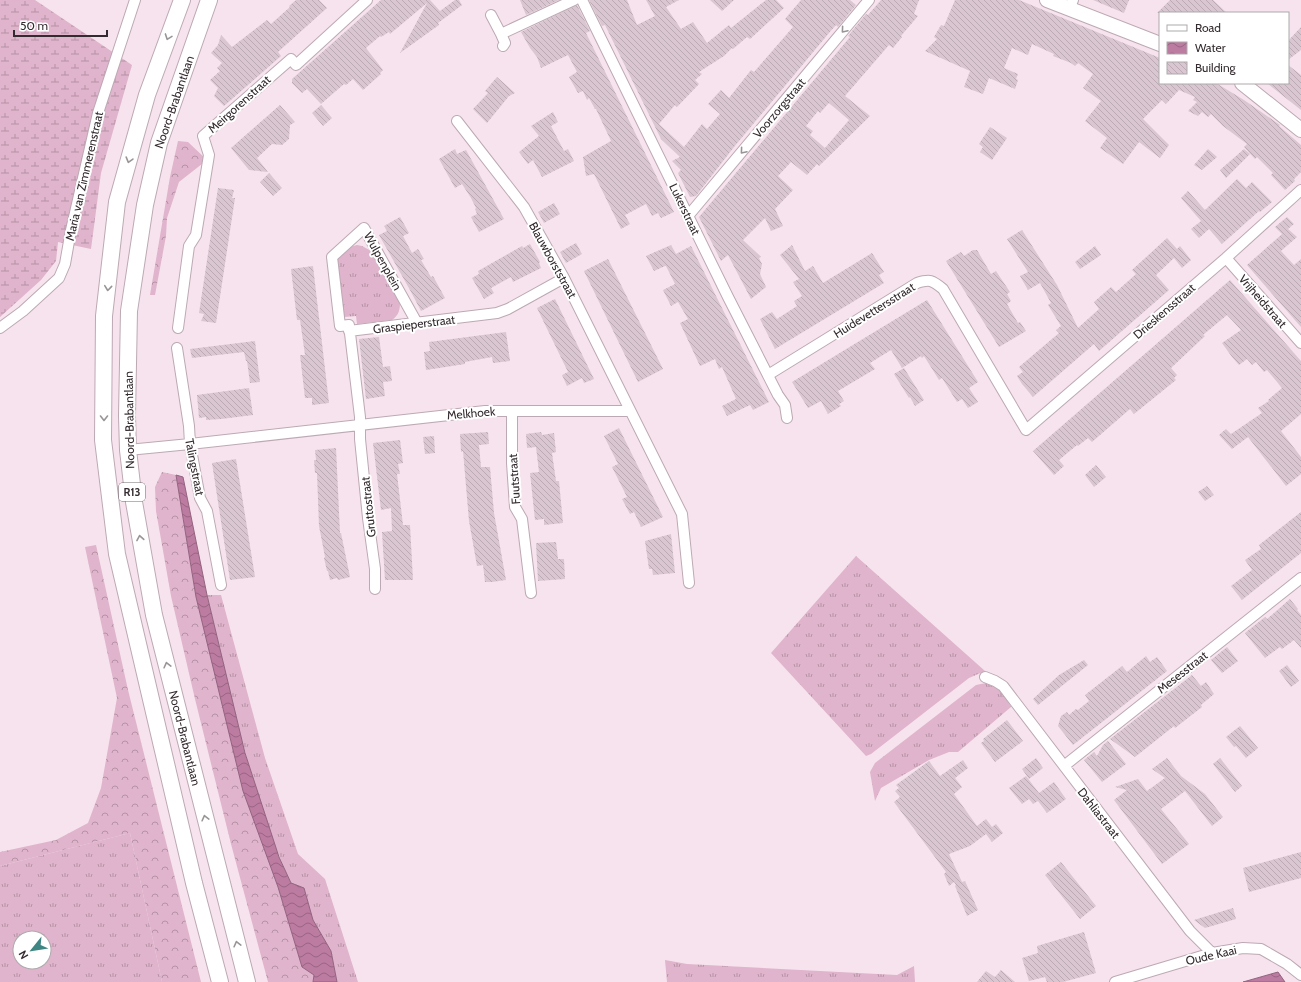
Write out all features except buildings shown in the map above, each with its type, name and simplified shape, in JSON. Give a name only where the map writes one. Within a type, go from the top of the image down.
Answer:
[{"type":"main road","name":"Noord-Brabantlaan","points":[[182,0],[147,95],[117,202],[104,316],[104,440],[117,554],[194,883],[220,982]]},
{"type":"main road","name":"Noord-Brabantlaan","points":[[209,0],[159,143],[144,205],[129,311],[127,416],[128,450],[134,502],[154,615],[247,982]]},
{"type":"street","name":"Maria van Zimmerenstraat","points":[[0,328],[23,311],[59,278],[65,264],[71,230],[98,113],[135,0]]},
{"type":"street","name":"Meirgorenstraat","points":[[178,328],[189,246],[196,235],[209,155],[203,136],[290,59],[296,65],[367,0]]},
{"type":"street","points":[[501,34],[574,0]]},
{"type":"street","name":"Lukerstraat","points":[[582,0],[688,216],[768,375],[785,405],[787,418]]},
{"type":"street","name":"Voorzorgstraat","points":[[688,216],[870,0]]},
{"type":"street","points":[[1047,0],[1071,5],[1159,44]]},
{"type":"street","points":[[491,16],[505,42],[503,46]]},
{"type":"street","points":[[1243,84],[1301,130]]},
{"type":"street","name":"Blauwborststraat","points":[[457,122],[524,207],[564,278],[630,411]]},
{"type":"street","name":"Drieskensstraat","points":[[1026,430],[1226,258],[1301,190]]},
{"type":"street","name":"Wulpenplein","points":[[349,331],[349,325],[340,326],[332,257],[364,228],[417,323]]},
{"type":"street","name":"Vrijheidstraat","points":[[1226,258],[1301,343]]},
{"type":"street","name":"Graspieperstraat","points":[[349,331],[497,313],[508,309],[564,278]]},
{"type":"street","name":"Huidevettersstraat","points":[[768,375],[917,283],[928,280],[935,282],[943,288],[1026,430]]},
{"type":"street","points":[[349,331],[360,425]]},
{"type":"street","name":"Talingstraat","points":[[177,348],[189,426],[190,444],[200,498],[207,511],[220,585]]},
{"type":"street","name":"Melkhoek","points":[[128,450],[485,411],[630,411]]},
{"type":"street","name":"Fuutstraat","points":[[512,411],[512,463],[515,507],[522,518],[531,593]]},
{"type":"street","points":[[630,411],[682,514],[689,583]]},
{"type":"street","name":"Gruttostraat","points":[[360,425],[368,518],[375,569],[375,589]]},
{"type":"street","name":"Mesesstraat","points":[[1064,766],[1301,578]]},
{"type":"street","name":"Dahliastraat","points":[[984,677],[1003,686],[1190,931],[1212,952]]},
{"type":"street","name":"Oude Kaai","points":[[1115,982],[1212,952],[1243,948],[1261,949],[1287,964],[1301,975]]},
{"type":"green space","points":[[0,0],[35,0],[132,65],[101,173],[91,249],[58,242],[56,261],[41,280],[0,317]]},
{"type":"green space","points":[[178,141],[188,142],[207,160],[179,182],[167,218],[166,236],[155,295],[150,295],[170,177]]},
{"type":"green space","points":[[357,245],[373,252],[399,298],[399,310],[397,316],[392,320],[357,324],[356,316],[344,317],[337,261],[350,247]]},
{"type":"green space","points":[[162,472],[176,475],[196,597],[302,967],[314,975],[313,982],[268,982],[231,844],[171,596],[156,511],[155,487]]},
{"type":"green space","points":[[96,545],[128,690],[201,982],[162,982],[130,833],[0,866],[0,852],[56,840],[88,823],[101,788],[117,698],[85,547]]},
{"type":"green space","points":[[856,556],[985,671],[969,678],[871,754],[866,756],[771,653]]},
{"type":"green space","points":[[207,595],[221,595],[265,758],[298,854],[325,879],[358,982],[337,982],[331,951],[313,920],[304,888],[291,883],[276,848],[252,777],[242,741]]},
{"type":"green space","points":[[986,683],[996,685],[1001,690],[1011,707],[958,752],[949,752],[929,760],[881,788],[875,801],[870,772],[875,763],[976,685]]},
{"type":"green space","points":[[130,833],[162,982],[0,982],[0,866]]},
{"type":"green space","points":[[665,960],[687,964],[897,975],[914,966],[915,982],[667,982]]},
{"type":"water","points":[[176,475],[183,477],[207,595],[245,753],[279,857],[291,883],[304,888],[313,920],[331,951],[337,982],[313,982],[314,975],[302,967],[278,887],[243,791],[196,597]]},
{"type":"water","points":[[1278,972],[1285,982],[1243,982]]}]
